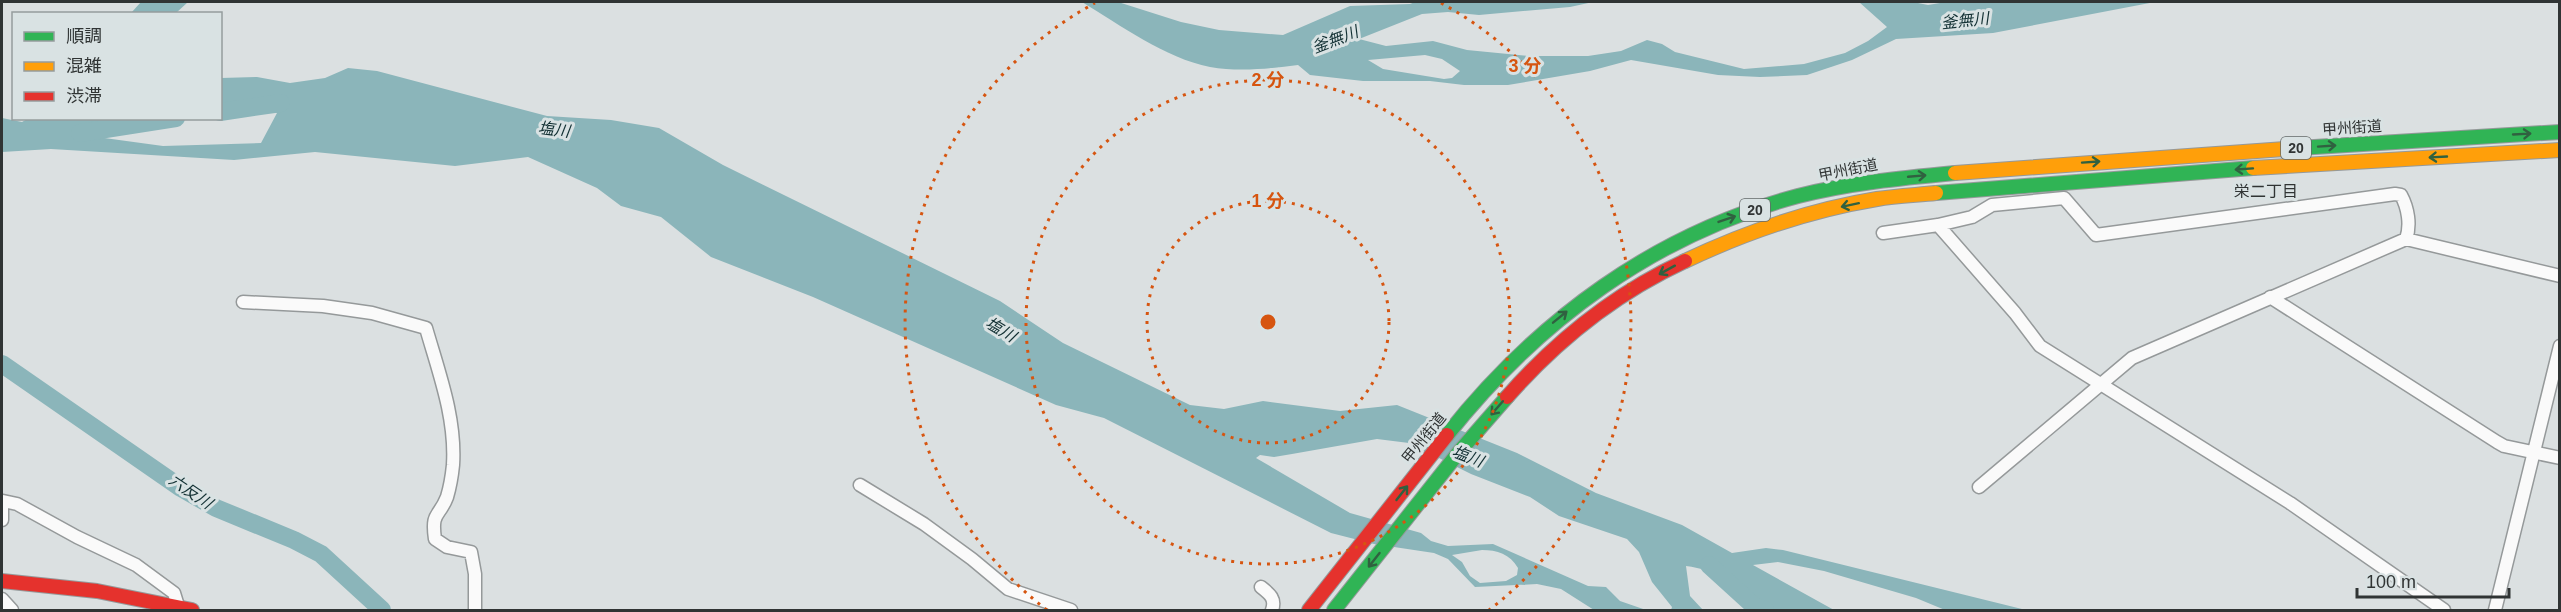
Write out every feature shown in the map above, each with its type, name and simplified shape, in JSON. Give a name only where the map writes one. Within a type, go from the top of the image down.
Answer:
[{"type":"main road","name":"甲州街道","points":[[1309,610],[1443,439],[1516,356],[1557,319],[1602,285],[1660,249],[1722,220],[1797,196],[1873,180],[2032,166],[2559,132]]},
{"type":"main road","name":"20","points":[[1334,610],[1459,452],[1537,365],[1571,332],[1613,301],[1671,267],[1731,239],[1801,216],[1877,199],[2264,167],[2559,150]]},
{"type":"main road","points":[[2,581],[94,589],[137,596],[171,607],[192,610]]},
{"type":"street","points":[[2032,166],[2033,201]]},
{"type":"street","points":[[1883,233],[1938,225],[1972,217],[1992,205],[2064,198],[2096,235],[2395,194],[2401,195],[2404,201],[2410,229],[2406,239]]},
{"type":"street","points":[[1938,225],[2040,346],[2290,503],[2444,610]]},
{"type":"street","points":[[1979,487],[2100,382],[2132,358],[2406,239],[2559,276]]},
{"type":"street","points":[[2270,297],[2497,442],[2559,458]]},
{"type":"street","points":[[243,302],[323,306],[372,312],[426,328],[449,410],[453,442],[453,466],[449,491],[433,524],[435,539],[447,547],[471,552],[475,573],[475,610]]},
{"type":"street","points":[[2495,610],[2559,346]]},
{"type":"street","points":[[860,485],[924,524],[1008,589],[1071,610]]},
{"type":"street","points":[[2,520],[2,501],[16,504],[136,565],[174,592],[171,607]]},
{"type":"street","points":[[1261,587],[1270,593],[1274,602],[1272,610]]},
{"type":"street","points":[[2,599],[12,610]]},
{"type":"water","points":[[141,2],[188,2],[177,12],[132,12]]},
{"type":"water","name":"釜無川","points":[[1082,2],[1118,2],[1181,22],[1219,30],[1283,35],[1350,6],[1415,2],[1593,2],[1570,7],[1479,15],[1448,12],[1422,14],[1359,39],[1386,46],[1433,41],[1467,50],[1528,56],[1588,56],[1621,51],[1647,40],[1662,44],[1675,52],[1744,69],[1804,64],[1845,53],[1868,41],[1887,27],[1859,2],[1913,2],[1928,5],[1946,2],[2155,2],[1993,33],[1896,39],[1852,60],[1807,75],[1760,77],[1718,75],[1631,60],[1590,71],[1508,85],[1464,85],[1430,81],[1363,81],[1310,75],[1298,65],[1254,69],[1210,67],[1193,63],[1160,49]],"holes":[[[1425,55],[1442,59],[1460,71],[1452,78],[1444,79],[1383,69],[1368,60]]]},
{"type":"water","points":[[348,68],[377,71],[547,116],[611,120],[659,128],[723,165],[1000,301],[1063,343],[1190,405],[1224,409],[1263,401],[1340,411],[1397,405],[1517,453],[1596,493],[1682,525],[1732,553],[1766,548],[1783,550],[2026,610],[1945,610],[1916,598],[1824,571],[1778,562],[1753,565],[1834,610],[1762,610],[1748,593],[1730,580],[1708,571],[1686,566],[1690,596],[1703,610],[1671,610],[1672,607],[1652,582],[1639,552],[1627,539],[1559,516],[1530,497],[1471,474],[1409,443],[1377,439],[1274,457],[1260,455],[1256,458],[1350,513],[1421,533],[1431,541],[1448,546],[1493,544],[1588,586],[1606,587],[1620,601],[1646,610],[1594,610],[1561,589],[1537,584],[1475,587],[1448,559],[1434,553],[1374,544],[1331,533],[1104,418],[1056,405],[813,297],[711,257],[661,217],[621,206],[597,188],[528,157],[455,166],[315,152],[234,160],[51,149],[2,152],[2,118],[22,122],[26,120],[111,120],[97,137],[163,146],[261,143],[277,113],[249,104],[222,106],[222,78],[257,77],[290,83],[325,78]],"holes":[[[1482,550],[1498,552],[1511,559],[1518,568],[1517,575],[1506,581],[1480,583],[1470,576],[1462,562],[1452,555]]]},
{"type":"waterway","name":"塩川","points":[[222,112],[281,103]]},
{"type":"waterway","name":"塩川","points":[[80,133],[163,120]]},
{"type":"waterway","name":"六反川","points":[[2,364],[181,488],[216,508],[294,540],[321,554],[382,610]]},
{"type":"waterway","name":"塩川","points":[[1709,565],[1754,606],[1765,610]]},
{"type":"traffic: fast","points":[[2298,148],[2560,132]]},
{"type":"traffic: fast","points":[[1936,193],[2253,168]]},
{"type":"traffic: fast","points":[[1447,435],[1482,393],[1520,354],[1560,319],[1603,287],[1648,258],[1696,233],[1746,212],[1817,191],[1955,173]]},
{"type":"traffic: fast","points":[[1334,610],[1459,452],[1507,397]]},
{"type":"traffic: slow","points":[[1955,173],[2298,148]]},
{"type":"traffic: slow","points":[[2253,168],[2560,150]]},
{"type":"traffic: slow","points":[[1685,261],[1755,232],[1827,209],[1877,199],[1936,193]]},
{"type":"traffic: jam","points":[[1507,397],[1546,356],[1589,320],[1635,288],[1685,261]]},
{"type":"traffic: jam","points":[[1309,610],[1447,435]]},
{"type":"traffic: jam","points":[[2,581],[97,591],[192,610]]},
{"type":"district","name":"栄二丁目","points":[[2266,191]]}]
